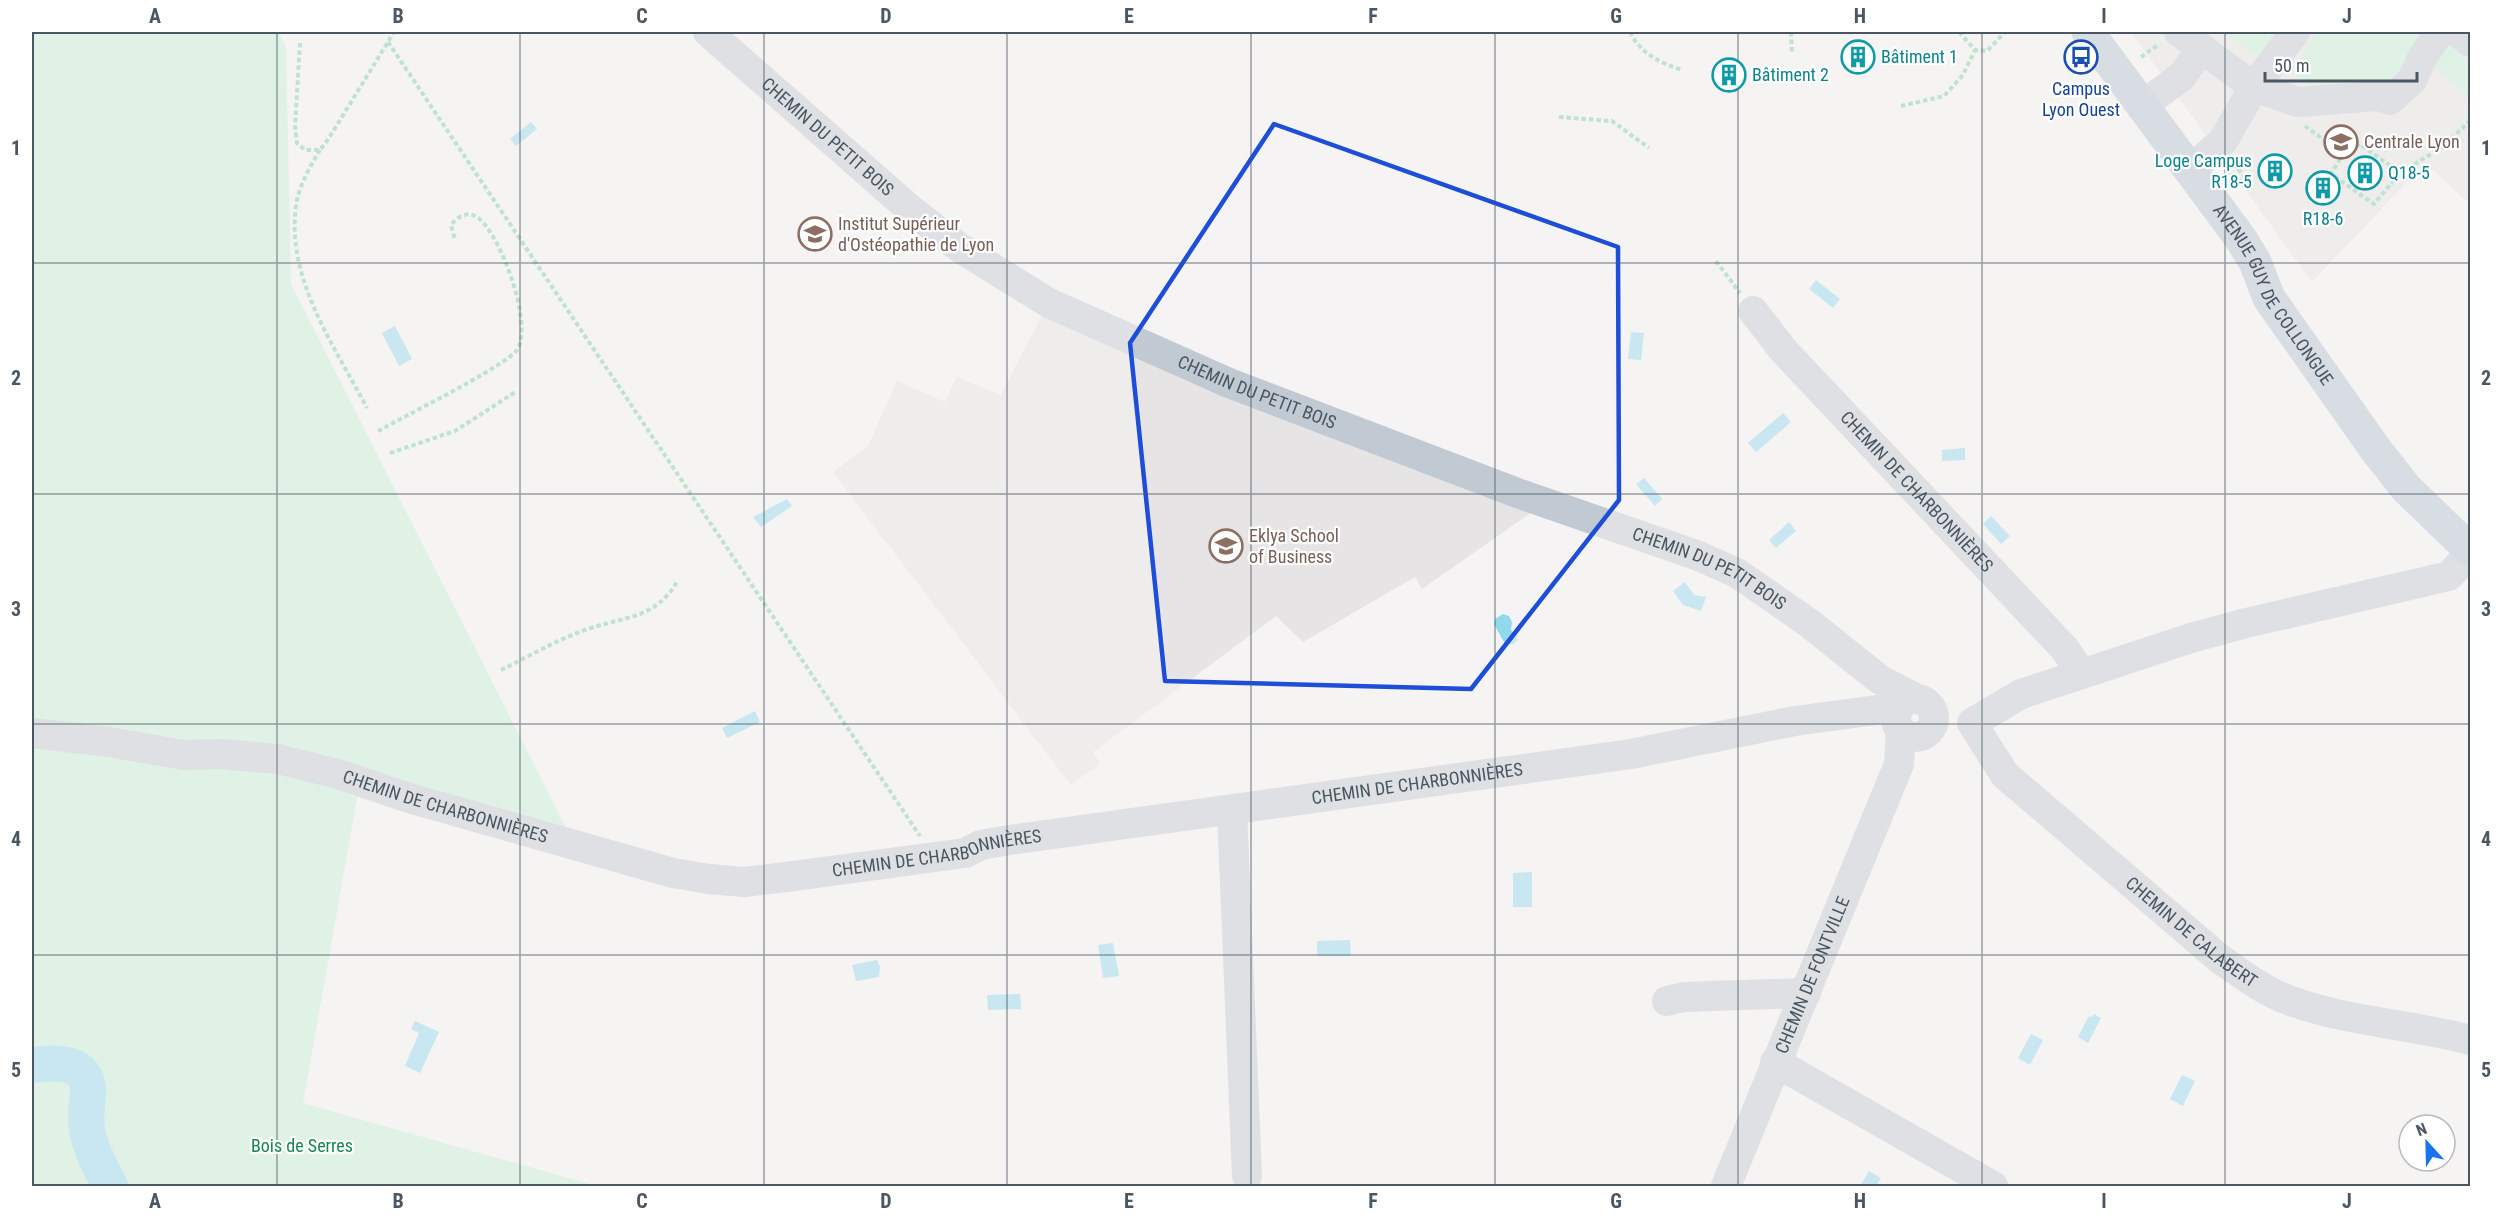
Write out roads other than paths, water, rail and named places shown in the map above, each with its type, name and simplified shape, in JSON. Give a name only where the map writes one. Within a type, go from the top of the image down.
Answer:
[{"type":"main road","name":"AVENUE GUY DE COLLONGUE","points":[[2088,32],[2241,239],[2255,262],[2269,298],[2376,450],[2467,557]]},
{"type":"street","name":"CHEMIN DU PETIT BOIS","points":[[708,32],[911,210],[960,248],[1049,303],[1152,350],[1261,395],[1520,494],[1706,559],[1737,573],[1809,623],[1927,718]]},
{"type":"street","points":[[2190,170],[2223,141],[2254,87],[2295,32]]},
{"type":"street","points":[[2142,106],[2182,76],[2190,40],[2254,87],[2298,102],[2379,96],[2390,100],[2412,80],[2423,56],[2440,32]]},
{"type":"street","points":[[2458,32],[2470,42]]},
{"type":"street","name":"CHEMIN DE CHARBONNIÈRES","points":[[1753,311],[1784,351],[2064,648],[2082,674]]},
{"type":"street","name":"CHEMIN DE CHARBONNIÈRES","points":[[32,733],[109,742],[184,755],[220,754],[278,759],[673,873],[744,882],[927,856],[965,853],[981,845],[1631,754],[1850,713],[1927,718],[2021,694],[2246,623],[2449,576],[2467,557]]},
{"type":"street","name":"CHEMIN DE FONTVILLE","points":[[1726,1186],[1775,1062],[1806,993],[1855,866],[1899,764],[1927,718]]},
{"type":"street","name":"CHEMIN DE CALABERT","points":[[1927,718],[2005,775],[2220,959],[2270,991],[2290,1001],[2321,1010],[2470,1041]]},
{"type":"street","points":[[1232,810],[1247,1176]]},
{"type":"street","points":[[1667,1001],[1684,997],[1806,993]]},
{"type":"street","points":[[1775,1062],[1993,1186]]},
{"type":"water","points":[[531,122],[537,129],[516,146],[510,139]]},
{"type":"water","points":[[1816,280],[1840,299],[1833,308],[1809,289]]},
{"type":"water","points":[[395,326],[412,359],[399,366],[382,333]]},
{"type":"water","points":[[1631,332],[1644,333],[1641,360],[1628,359]]},
{"type":"water","points":[[1783,413],[1791,422],[1756,452],[1748,443]]},
{"type":"water","points":[[1965,448],[1965,460],[1942,461],[1942,450]]},
{"type":"water","points":[[1644,478],[1662,499],[1655,506],[1636,484]]},
{"type":"water","points":[[787,499],[792,506],[761,527],[753,517]]},
{"type":"water","points":[[1991,516],[2010,536],[2001,544],[1983,524]]},
{"type":"water","points":[[1789,522],[1796,531],[1776,548],[1769,540]]},
{"type":"water","points":[[1685,582],[1694,595],[1706,597],[1701,611],[1683,605],[1673,591]]},
{"type":"water","points":[[1503,614],[1509,616],[1512,622],[1511,630],[1518,639],[1514,644],[1505,644],[1494,624],[1495,619]]},
{"type":"water","points":[[755,711],[760,722],[727,738],[722,728]]},
{"type":"water","points":[[1532,872],[1532,907],[1513,907],[1513,873]]},
{"type":"water","points":[[1350,940],[1351,956],[1317,956],[1317,941]]},
{"type":"water","points":[[1113,943],[1119,976],[1103,978],[1098,945]]},
{"type":"water","points":[[877,960],[880,967],[879,977],[856,981],[852,965]]},
{"type":"water","points":[[1020,994],[1021,1009],[988,1010],[987,995]]},
{"type":"water","points":[[2094,1014],[2101,1018],[2088,1043],[2078,1037],[2089,1016],[2092,1017]]},
{"type":"water","points":[[415,1021],[439,1032],[420,1073],[405,1066],[419,1033],[411,1029]]},
{"type":"water","points":[[2031,1034],[2043,1040],[2030,1065],[2018,1058]]},
{"type":"water","points":[[2182,1075],[2195,1081],[2183,1106],[2170,1099]]},
{"type":"water","points":[[1869,1171],[1881,1178],[1876,1186],[1860,1186]]},
{"type":"waterway","points":[[32,1065],[60,1064],[77,1069],[83,1074],[87,1082],[88,1093],[87,1130],[110,1186]]},
{"type":"place","name":"Bâtiment 1","points":[[1858,57]]},
{"type":"place","name":"Campus Lyon Ouest","points":[[2081,57]]},
{"type":"place","name":"Bâtiment 2","points":[[1729,75]]},
{"type":"place","name":"Centrale Lyon","points":[[2341,142]]},
{"type":"place","name":"Loge Campus R18-5","points":[[2275,171]]},
{"type":"place","name":"Q18-5","points":[[2365,173]]},
{"type":"place","name":"R18-6","points":[[2323,188]]},
{"type":"place","name":"Institut Supérieur d'Ostéopathie de Lyon","points":[[815,234]]},
{"type":"place","name":"Eklya School of Business","points":[[1226,546]]},
{"type":"park label","name":"Bois de Serres","points":[[302,1146]]}]
